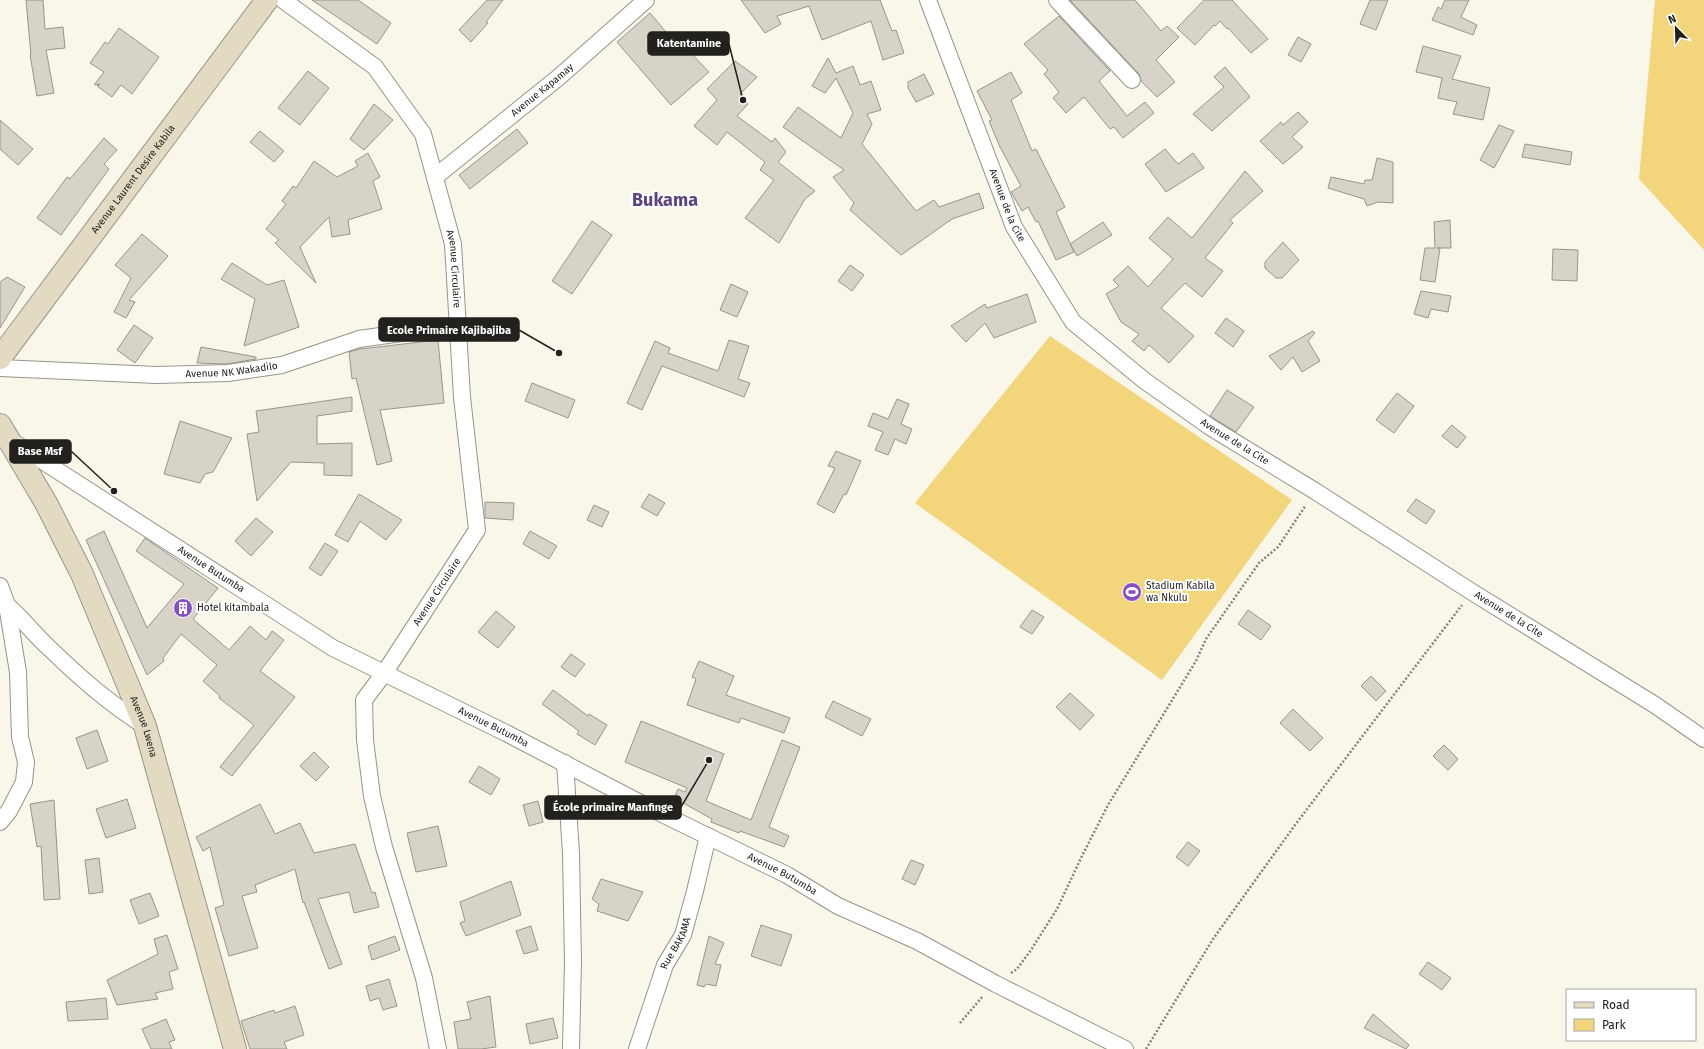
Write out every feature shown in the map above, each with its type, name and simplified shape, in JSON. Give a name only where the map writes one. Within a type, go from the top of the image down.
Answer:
[{"type":"main road","name":"Avenue Laurent Desire Kabila","points":[[0,358],[267,0]]},
{"type":"main road","name":"Avenue Lwena","points":[[4,432],[46,503],[82,574],[145,726],[235,1049]]},
{"type":"street","name":"Avenue Circulaire","points":[[283,0],[375,67],[423,134],[454,244],[462,397],[477,530],[364,700],[365,740],[372,796],[384,847],[424,978],[438,1049]]},
{"type":"street","name":"Avenue Kapamay","points":[[435,177],[559,77],[646,0]]},
{"type":"street","name":"Avenue de la Cite","points":[[928,0],[1014,227],[1072,322],[1144,381],[1210,427],[1315,491],[1472,592],[1655,705],[1704,739]]},
{"type":"street","points":[[1057,0],[1132,80]]},
{"type":"street","name":"Avenue NK Wakadilo","points":[[0,368],[157,375],[228,373],[282,365],[359,340],[458,325]]},
{"type":"street","name":"Avenue Butumba","points":[[4,432],[333,648],[384,672],[787,876],[838,906],[917,941],[996,984],[1125,1049]]},
{"type":"street","points":[[0,586],[18,672],[20,737],[26,762],[24,782],[9,811],[0,822]]},
{"type":"street","points":[[4,602],[45,645],[88,685],[119,710],[145,726]]},
{"type":"street","points":[[565,763],[571,853],[573,962],[571,1049]]},
{"type":"street","name":"Rue BAKAMA","points":[[637,1049],[665,965],[683,935],[708,836]]},
{"type":"path","points":[[960,1023],[982,997],[992,992],[996,984],[1016,969],[1058,909],[1081,858],[1108,806],[1196,661],[1206,639],[1259,563],[1278,547],[1315,491]]},
{"type":"path","points":[[1146,1049],[1213,939],[1295,825],[1472,592]]},
{"type":"green space","points":[[1655,0],[1704,0],[1704,250],[1639,179]]},
{"type":"green space","name":"Stadium Kabila wa Nkulu","points":[[1050,336],[1292,500],[1162,680],[915,503]]},
{"type":"building","points":[[26,0],[43,0],[45,29],[63,27],[65,48],[46,50],[54,93],[37,96],[30,55]]},
{"type":"building","points":[[312,0],[358,0],[391,23],[377,44]]},
{"type":"building","points":[[487,0],[503,0],[486,22],[488,23],[471,42],[459,30]]},
{"type":"building","points":[[741,0],[880,0],[892,31],[896,30],[904,53],[883,60],[871,21],[822,40],[809,6],[777,16],[781,24],[765,33]]},
{"type":"building","points":[[1070,0],[1135,0],[1161,31],[1167,26],[1179,37],[1156,60],[1175,82],[1157,97],[1141,81],[1139,74]]},
{"type":"building","points":[[1204,0],[1232,0],[1268,39],[1251,53],[1220,21],[1215,26],[1214,25],[1195,45],[1177,28]]},
{"type":"building","points":[[1370,0],[1388,0],[1376,30],[1360,24]]},
{"type":"building","points":[[1445,0],[1469,0],[1461,17],[1477,25],[1473,35],[1432,20],[1438,7],[1441,9]]},
{"type":"building","points":[[650,13],[683,52],[687,49],[709,72],[671,105],[617,42]]},
{"type":"building","points":[[1059,16],[1110,71],[1099,81],[1127,116],[1145,102],[1154,113],[1123,138],[1114,127],[1110,129],[1084,97],[1066,113],[1053,98],[1059,92],[1044,74],[1048,70],[1024,44]]},
{"type":"building","points":[[119,28],[159,57],[132,94],[121,85],[112,97],[97,86],[100,84],[94,85],[104,72],[90,63],[105,42],[108,44]]},
{"type":"building","points":[[1298,37],[1311,44],[1301,62],[1288,55]]},
{"type":"building","points":[[1423,46],[1461,56],[1452,79],[1490,88],[1483,120],[1453,114],[1457,102],[1438,98],[1442,78],[1416,72]]},
{"type":"building","points":[[828,58],[836,73],[853,66],[860,85],[871,81],[881,110],[867,114],[872,124],[862,144],[916,211],[934,200],[939,207],[979,193],[984,208],[952,219],[901,255],[850,210],[854,203],[833,177],[844,170],[783,127],[798,107],[841,138],[853,113],[836,78],[825,93],[812,86]]},
{"type":"building","points":[[735,61],[757,77],[740,94],[748,104],[737,116],[772,142],[775,138],[786,152],[778,162],[815,191],[805,199],[779,243],[745,218],[774,180],[760,170],[765,162],[727,132],[717,145],[694,126],[717,100],[707,89]]},
{"type":"building","points":[[1225,67],[1250,97],[1212,131],[1193,114],[1224,87],[1214,77]]},
{"type":"building","points":[[308,71],[329,88],[300,125],[278,108]]},
{"type":"building","points":[[1011,72],[1022,93],[1011,100],[1032,151],[1036,149],[1065,207],[1056,212],[1074,252],[1056,260],[1038,221],[1036,222],[1028,207],[1022,211],[1011,192],[1021,186],[1000,147],[989,121],[992,120],[977,91]]},
{"type":"building","points":[[924,74],[934,94],[916,102],[908,88],[908,82]]},
{"type":"building","points":[[374,104],[393,120],[364,150],[350,139]]},
{"type":"building","points":[[1298,112],[1308,122],[1292,137],[1303,147],[1283,164],[1260,141],[1281,122],[1283,125]]},
{"type":"building","points":[[0,120],[33,149],[18,165],[0,149]]},
{"type":"building","points":[[1499,125],[1514,131],[1494,168],[1480,160]]},
{"type":"building","points":[[517,129],[528,143],[470,189],[459,175]]},
{"type":"building","points":[[260,131],[284,151],[274,162],[250,142]]},
{"type":"building","points":[[104,138],[117,150],[104,164],[109,169],[61,235],[37,218],[67,177],[70,179]]},
{"type":"building","points":[[1525,144],[1572,152],[1570,165],[1522,157]]},
{"type":"building","points":[[1165,149],[1178,164],[1193,153],[1204,168],[1166,192],[1145,164]]},
{"type":"building","points":[[368,153],[380,177],[373,181],[382,209],[348,220],[350,234],[332,237],[329,217],[300,247],[316,283],[275,243],[279,240],[266,229],[286,204],[282,201],[293,186],[296,188],[314,161],[337,177],[358,166],[355,161]]},
{"type":"building","points":[[1377,158],[1393,162],[1393,203],[1378,202],[1367,206],[1364,199],[1328,188],[1331,177],[1364,184],[1365,180],[1372,180]]},
{"type":"building","points":[[1245,171],[1263,191],[1230,220],[1233,223],[1205,258],[1223,271],[1202,297],[1185,283],[1161,308],[1194,336],[1169,363],[1149,345],[1144,351],[1132,341],[1139,334],[1121,322],[1106,294],[1119,286],[1113,280],[1128,266],[1148,287],[1173,259],[1149,238],[1168,217],[1192,238]]},
{"type":"building","points":[[1450,220],[1451,248],[1440,248],[1435,282],[1420,280],[1425,248],[1435,248],[1434,222]]},
{"type":"building","points":[[592,221],[612,235],[572,294],[552,281]]},
{"type":"building","points":[[1103,222],[1112,235],[1077,256],[1070,244]]},
{"type":"building","points":[[142,234],[168,256],[129,300],[135,302],[126,318],[114,312],[131,278],[115,265]]},
{"type":"building","points":[[1283,242],[1299,260],[1282,278],[1276,278],[1265,268],[1265,262]]},
{"type":"building","points":[[1553,249],[1578,250],[1577,281],[1552,280]]},
{"type":"building","points":[[232,263],[267,285],[284,280],[299,327],[244,346],[255,299],[221,279]]},
{"type":"building","points":[[850,265],[864,275],[852,291],[838,281]]},
{"type":"building","points":[[7,277],[25,287],[0,328],[0,282]]},
{"type":"building","points":[[731,284],[748,292],[737,317],[720,310]]},
{"type":"building","points":[[1421,291],[1451,296],[1448,312],[1431,309],[1428,318],[1414,314]]},
{"type":"building","points":[[1027,294],[1036,322],[994,338],[985,323],[966,342],[951,326],[985,304],[987,308]]},
{"type":"building","points":[[1226,318],[1244,331],[1233,347],[1215,333]]},
{"type":"building","points":[[134,325],[153,338],[135,363],[117,350]]},
{"type":"building","points":[[1313,331],[1315,333],[1308,341],[1320,361],[1302,372],[1293,357],[1281,370],[1269,356]]},
{"type":"building","points":[[438,340],[444,403],[380,410],[392,461],[377,465],[356,378],[352,379],[349,352],[360,349]]},
{"type":"building","points":[[729,340],[749,346],[738,379],[750,383],[744,397],[662,366],[642,410],[627,403],[655,341],[670,348],[668,353],[718,371]]},
{"type":"building","points":[[201,347],[256,357],[256,359],[227,364],[197,363]]},
{"type":"building","points":[[532,383],[575,400],[568,418],[525,401]]},
{"type":"building","points":[[1227,390],[1254,407],[1236,432],[1210,416]]},
{"type":"building","points":[[1397,393],[1414,406],[1394,433],[1376,420]]},
{"type":"building","points":[[352,397],[352,411],[317,416],[317,444],[352,443],[352,476],[324,475],[324,463],[291,462],[257,501],[247,434],[259,432],[256,411]]},
{"type":"building","points":[[897,399],[909,404],[901,424],[912,429],[906,444],[895,439],[888,455],[875,450],[883,432],[868,426],[873,413],[888,419]]},
{"type":"building","points":[[180,421],[232,438],[213,472],[205,474],[200,483],[164,474]]},
{"type":"building","points":[[1452,425],[1466,437],[1457,448],[1442,436]]},
{"type":"building","points":[[836,451],[861,461],[846,495],[844,494],[834,513],[817,504],[835,468],[828,466]]},
{"type":"building","points":[[359,494],[402,520],[386,540],[360,521],[348,542],[335,535]]},
{"type":"building","points":[[649,494],[665,503],[657,516],[641,507]]},
{"type":"building","points":[[1416,499],[1435,511],[1426,524],[1407,511]]},
{"type":"building","points":[[485,502],[514,503],[513,520],[485,518]]},
{"type":"building","points":[[594,505],[609,512],[602,527],[587,520]]},
{"type":"building","points":[[256,518],[273,532],[251,556],[235,541]]},
{"type":"building","points":[[104,531],[147,628],[184,584],[136,551],[145,538],[218,588],[193,619],[229,650],[250,626],[266,640],[272,631],[284,640],[260,671],[295,697],[232,776],[220,767],[254,725],[219,698],[220,696],[203,681],[217,665],[181,634],[163,658],[164,661],[147,675],[86,540]]},
{"type":"building","points":[[530,531],[557,546],[549,559],[523,544]]},
{"type":"building","points":[[325,543],[338,551],[321,576],[309,568]]},
{"type":"building","points":[[1032,610],[1044,617],[1032,634],[1020,627]]},
{"type":"building","points":[[1248,610],[1271,626],[1261,640],[1238,624]]},
{"type":"building","points":[[496,611],[515,627],[498,648],[478,632]]},
{"type":"building","points":[[571,654],[585,664],[575,677],[561,667]]},
{"type":"building","points":[[699,661],[734,676],[726,695],[790,718],[784,733],[741,718],[739,723],[687,705],[696,679],[692,677]]},
{"type":"building","points":[[1371,676],[1386,691],[1376,701],[1361,686]]},
{"type":"building","points":[[553,690],[588,716],[589,714],[607,725],[595,745],[577,734],[579,731],[542,704]]},
{"type":"building","points":[[1070,693],[1094,715],[1080,730],[1056,707]]},
{"type":"building","points":[[833,701],[871,719],[862,736],[825,717]]},
{"type":"building","points":[[1293,709],[1323,738],[1310,751],[1280,723]]},
{"type":"building","points":[[641,721],[724,754],[706,801],[751,820],[782,740],[800,747],[769,827],[789,836],[784,847],[740,831],[739,833],[711,822],[712,819],[674,798],[678,789],[685,792],[687,788],[625,762]]},
{"type":"building","points":[[97,730],[108,761],[87,769],[76,738]]},
{"type":"building","points":[[1444,745],[1458,759],[1448,770],[1433,756]]},
{"type":"building","points":[[314,752],[329,767],[316,781],[300,766]]},
{"type":"building","points":[[479,766],[500,779],[491,795],[469,782]]},
{"type":"building","points":[[127,799],[136,828],[106,838],[96,809]]},
{"type":"building","points":[[54,800],[60,899],[44,900],[41,846],[37,847],[30,804]]},
{"type":"building","points":[[538,801],[543,822],[529,826],[523,805]]},
{"type":"building","points":[[260,804],[275,834],[300,823],[314,853],[355,844],[372,893],[375,892],[379,907],[354,913],[349,892],[318,899],[342,964],[329,969],[304,902],[303,903],[295,869],[255,885],[257,892],[242,896],[258,948],[229,956],[215,908],[224,905],[210,847],[203,851],[196,837]]},
{"type":"building","points":[[438,826],[447,866],[416,872],[407,833]]},
{"type":"building","points":[[1188,842],[1200,851],[1188,866],[1176,857]]},
{"type":"building","points":[[99,858],[103,892],[89,894],[85,860]]},
{"type":"building","points":[[911,860],[924,865],[915,885],[902,879]]},
{"type":"building","points":[[601,879],[643,892],[628,921],[597,911],[599,904],[592,899]]},
{"type":"building","points":[[511,881],[521,915],[466,936],[460,923],[465,921],[460,902]]},
{"type":"building","points":[[150,893],[159,916],[139,924],[130,900]]},
{"type":"building","points":[[761,925],[792,935],[781,966],[751,956]]},
{"type":"building","points":[[531,926],[538,950],[524,954],[516,931]]},
{"type":"building","points":[[167,935],[178,969],[169,972],[173,989],[155,993],[158,999],[117,1005],[107,980],[158,954],[154,939]]},
{"type":"building","points":[[395,936],[400,950],[372,960],[368,946]]},
{"type":"building","points":[[709,936],[724,943],[715,964],[721,965],[716,986],[706,984],[704,987],[697,985]]},
{"type":"building","points":[[1428,962],[1451,978],[1442,990],[1419,974]]},
{"type":"building","points":[[389,979],[397,1006],[383,1010],[379,998],[370,1001],[366,986]]},
{"type":"building","points":[[490,996],[496,1047],[481,1049],[458,1049],[454,1022],[471,1019],[467,1002]]},
{"type":"building","points":[[106,998],[108,1019],[68,1021],[66,1002]]},
{"type":"building","points":[[295,1006],[304,1035],[284,1042],[287,1049],[250,1049],[241,1021],[274,1010],[275,1013]]},
{"type":"building","points":[[1373,1014],[1409,1045],[1406,1049],[1364,1028]]},
{"type":"building","points":[[553,1018],[558,1038],[530,1044],[526,1024]]},
{"type":"building","points":[[166,1019],[175,1040],[169,1042],[172,1049],[151,1049],[142,1029]]},
{"type":"place","name":"Katentamine","points":[[743,100]]},
{"type":"place","name":"Ecole Primaire Kajibajiba","points":[[559,353]]},
{"type":"place","name":"Base Msf","points":[[114,491]]},
{"type":"place","name":"Stadium Kabila wa Nkulu","points":[[1132,592]]},
{"type":"place","name":"Hotel kitambala","points":[[183,608]]},
{"type":"place","name":"École primaire Manfinge","points":[[709,760]]},
{"type":"district","name":"Bukama","points":[[665,200]]}]
